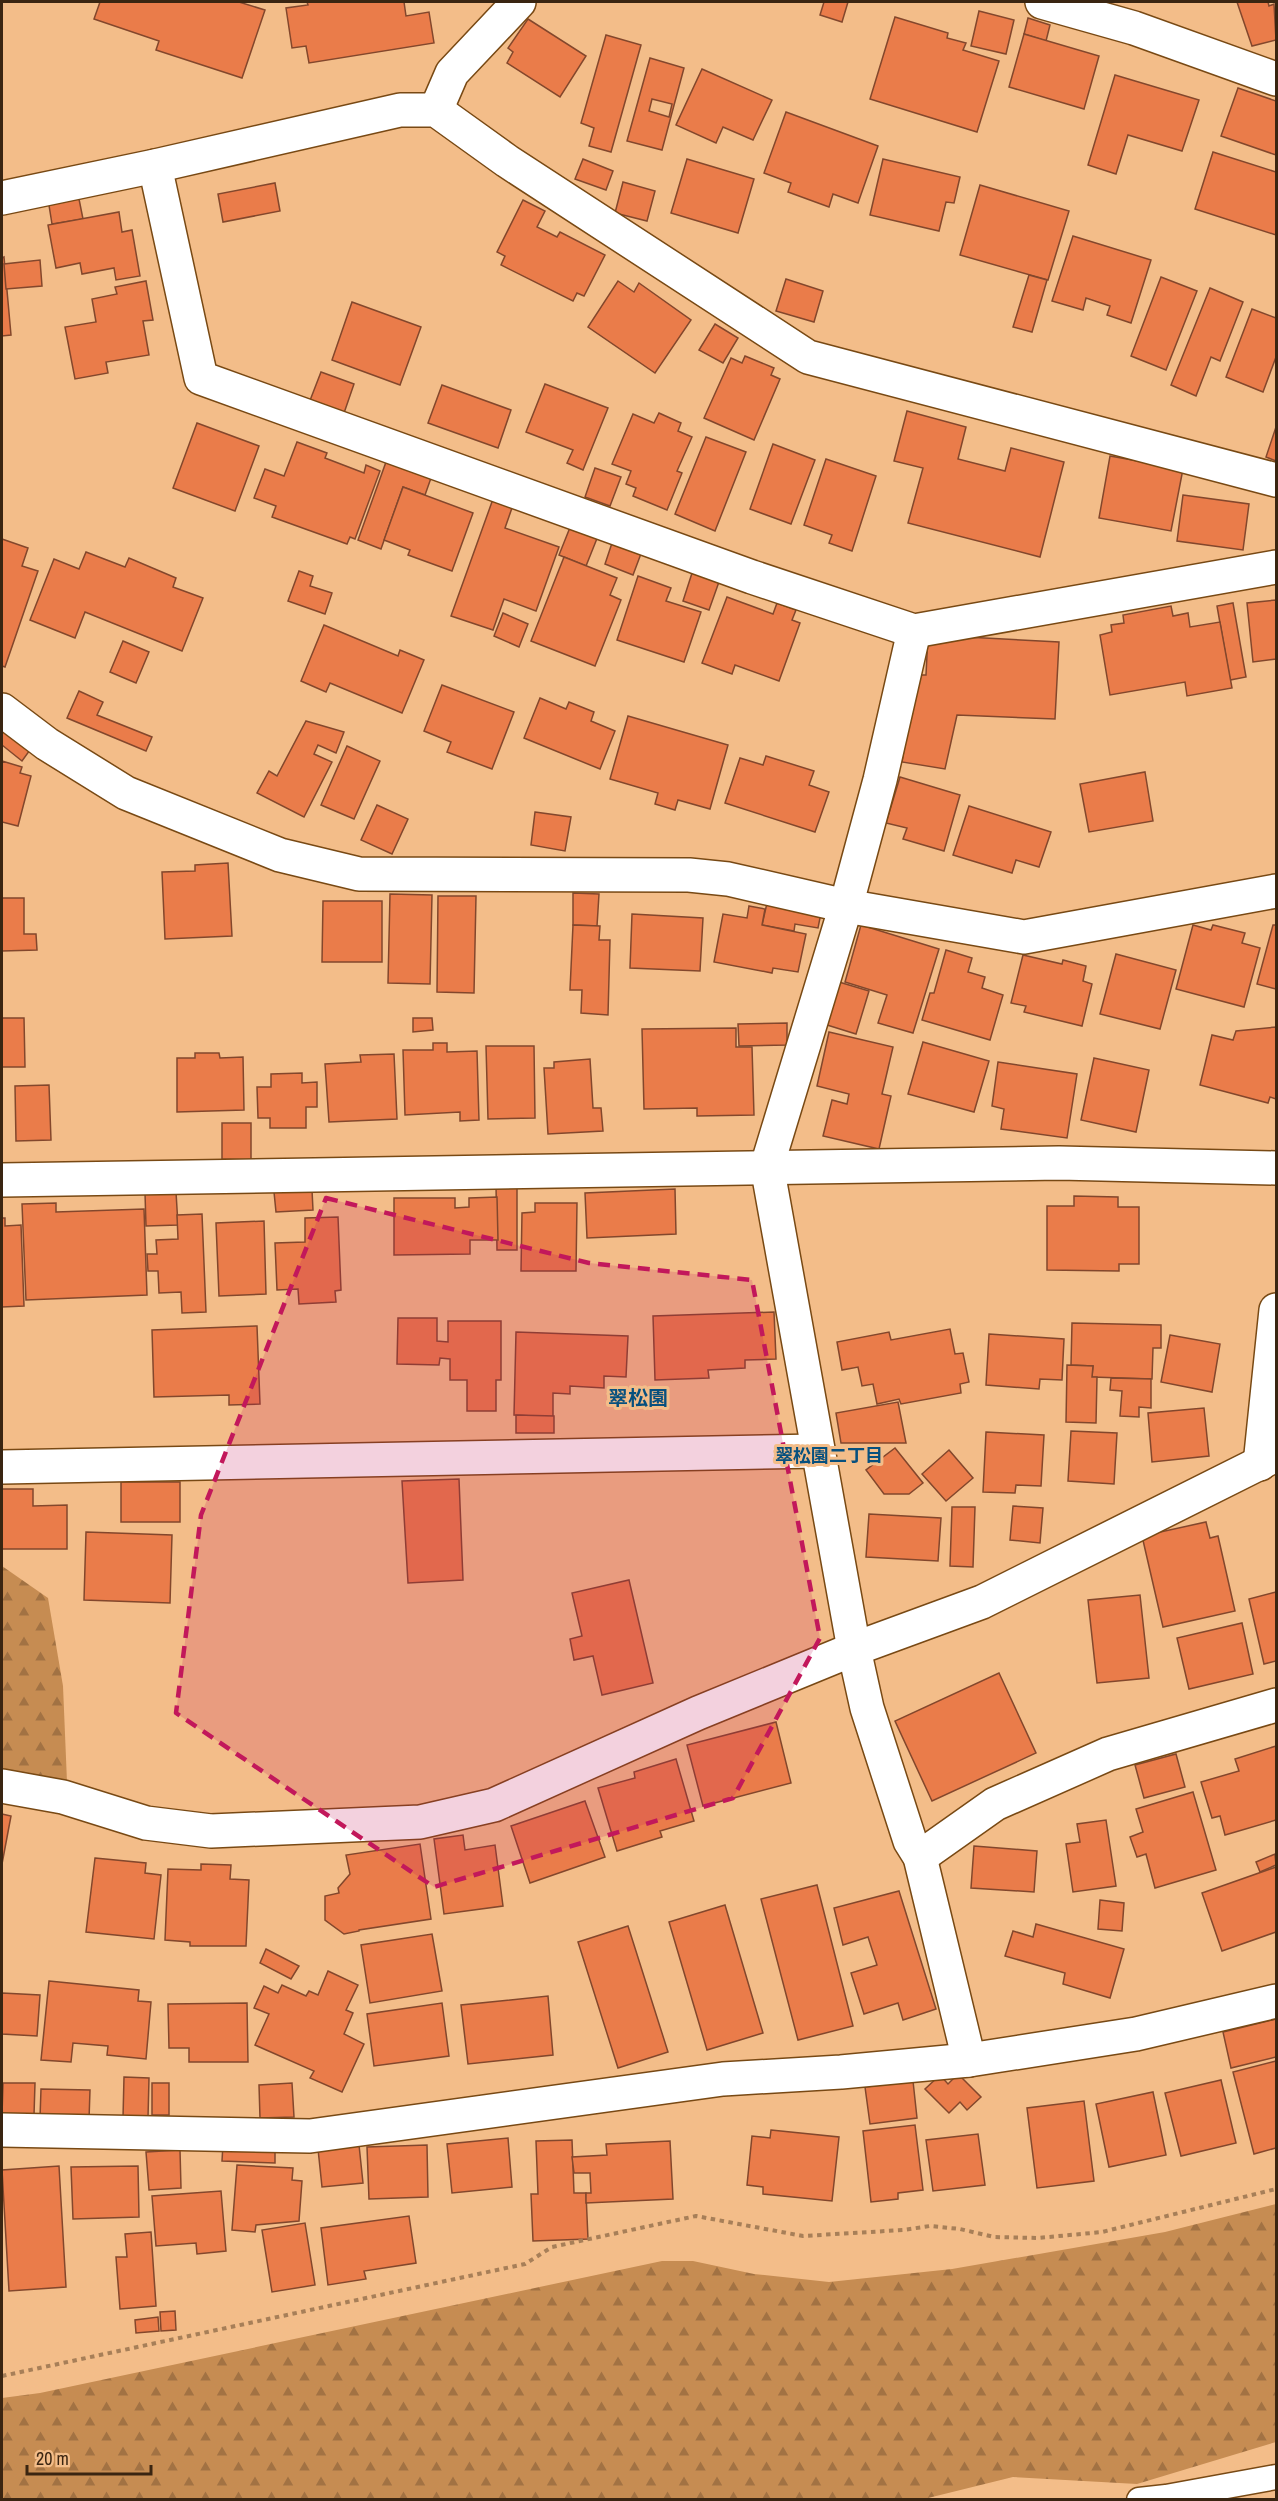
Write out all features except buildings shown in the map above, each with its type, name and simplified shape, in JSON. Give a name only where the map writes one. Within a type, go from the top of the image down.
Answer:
[{"type":"street","points":[[436,110],[452,73],[519,2]]},
{"type":"street","points":[[1042,2],[1134,28],[1276,80]]},
{"type":"street","points":[[2,198],[400,110],[436,110],[507,160],[808,357],[1276,480]]},
{"type":"street","points":[[155,166],[201,378],[752,577],[914,630],[1276,567]]},
{"type":"street","points":[[914,630],[880,780],[846,906],[767,1166],[854,1649],[867,1708],[910,1841],[920,1857],[969,2060]]},
{"type":"street","points":[[2,710],[47,744],[126,793],[280,855],[359,874],[689,875],[728,879],[846,906],[1024,937],[1276,891]]},
{"type":"street","points":[[2,1180],[1059,1163],[1276,1168]]},
{"type":"street","points":[[2,1786],[63,1797],[146,1822],[211,1831],[420,1822],[494,1805],[698,1713],[854,1649],[981,1602],[1268,1460],[1276,1310]]},
{"type":"street","points":[[2,1467],[818,1451]]},
{"type":"street","points":[[920,1857],[995,1804],[1108,1754],[1276,1705]]},
{"type":"street","points":[[2,2130],[310,2136],[723,2079],[841,2072],[969,2060],[1136,2034],[1276,2001]]},
{"type":"lane","points":[[1140,2499],[1166,2497],[1276,2477]]},
{"type":"path","points":[[2,2376],[525,2264],[552,2247],[696,2216],[803,2236],[930,2226],[960,2229],[994,2237],[1038,2238],[1102,2232],[1276,2189]]},
{"type":"highlighted area","points":[[326,1198],[589,1263],[752,1280],[820,1638],[733,1798],[434,1887],[176,1713],[201,1515]]},
{"type":"green space","points":[[2,1566],[48,1598],[63,1686],[67,1782],[2,1771]]},
{"type":"green space","points":[[1276,2204],[1276,2442],[1137,2484],[1013,2477],[920,2500],[2,2499],[2,2398],[40,2393],[662,2261],[693,2261],[754,2274],[829,2282],[952,2269],[1165,2232]]},
{"type":"district","name":"翠松園","points":[[638,1397]]},
{"type":"district","name":"翠松園二丁目","points":[[829,1455]]}]
